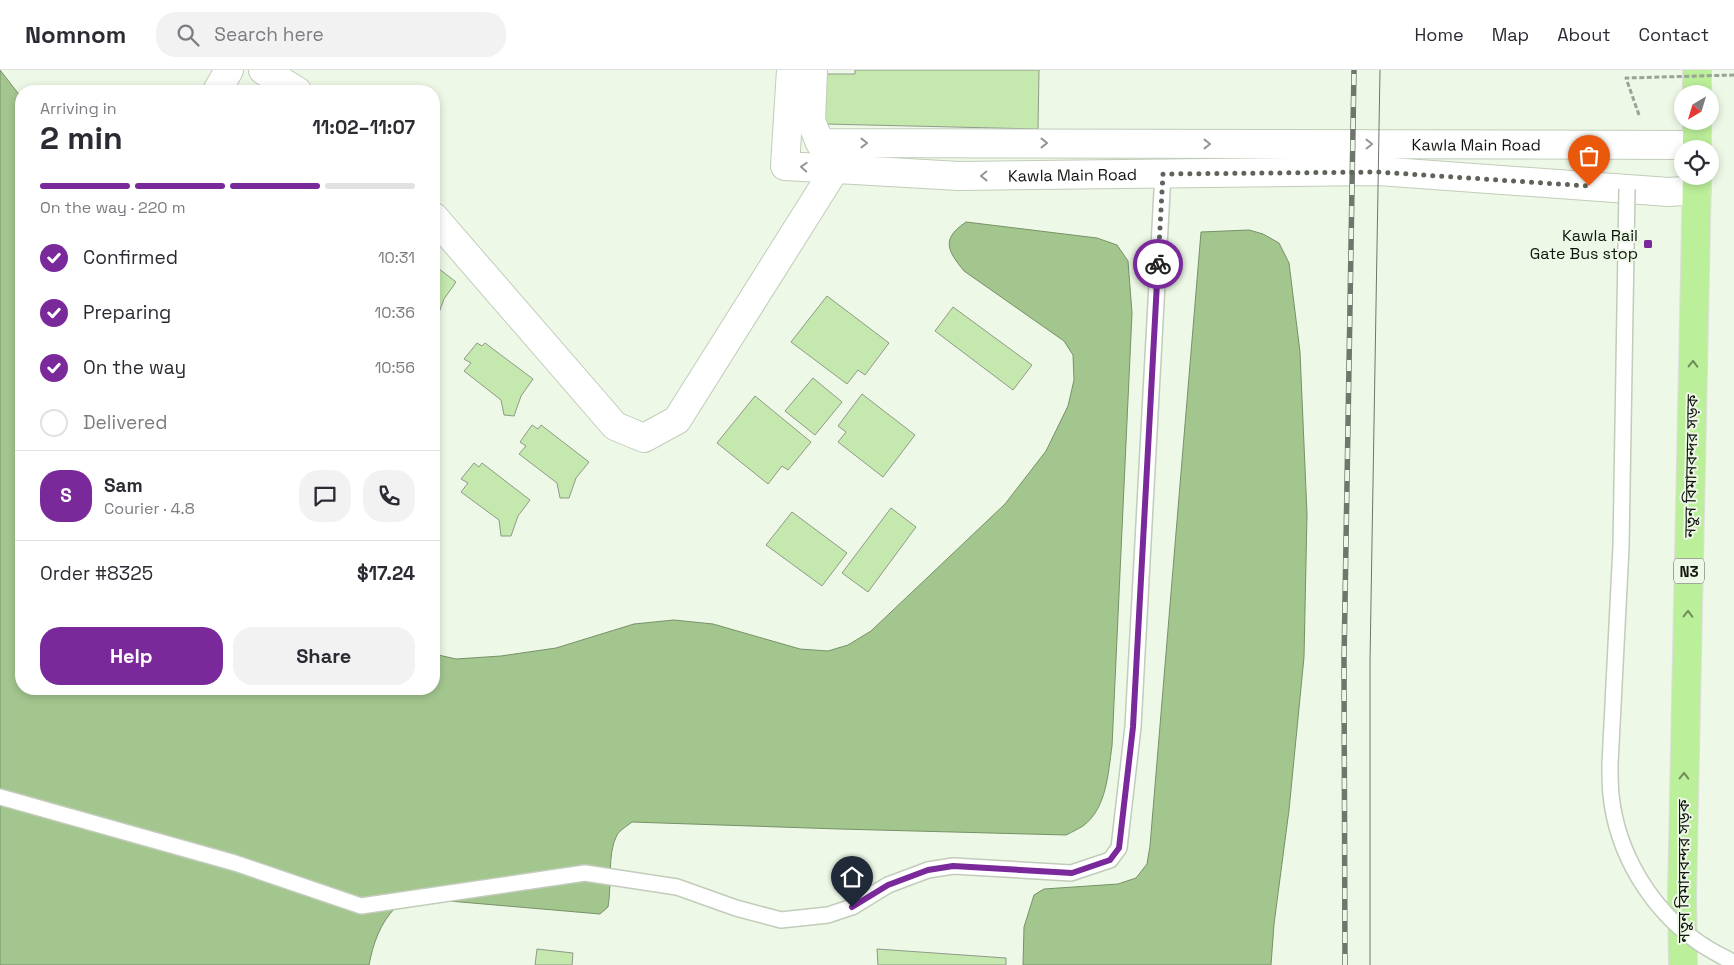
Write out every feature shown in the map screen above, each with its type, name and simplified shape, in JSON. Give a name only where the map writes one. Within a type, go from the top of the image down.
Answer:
[{"type":"highway","points":[[1696,70],[1697,85]]},
{"type":"highway","name":"নতুন বিমানবন্দর সড়ক","points":[[1683,965],[1682,894],[1697,185]]},
{"type":"street","points":[[220,85],[229,70]]},
{"type":"street","points":[[263,70],[287,85]]},
{"type":"street","name":"Kawla Main Road","points":[[791,70],[785,166],[959,176],[1378,172],[1669,192],[1691,185]]},
{"type":"street","name":"Kawla Main Road","points":[[813,70],[811,121],[820,143],[1697,138]]},
{"type":"street","points":[[440,224],[615,426],[644,438],[677,420],[835,169]]},
{"type":"lane","points":[[0,798],[235,863],[361,906],[585,873],[677,887],[736,908],[780,920],[828,915],[852,907],[888,885],[928,870],[953,866],[1072,873],[1110,860],[1119,848],[1133,727],[1163,174]]},
{"type":"lane","points":[[1627,189],[1621,547],[1610,764],[1611,796],[1619,833],[1628,857],[1642,884],[1666,916],[1698,942],[1734,963]]},
{"type":"path","points":[[1639,115],[1626,78],[1734,75]]},
{"type":"shaded area","points":[[0,70],[15,89],[15,695],[440,695],[440,655],[456,659],[501,656],[556,648],[634,624],[674,620],[713,624],[800,649],[828,651],[848,645],[871,631],[1005,504],[1046,451],[1068,406],[1074,380],[1073,355],[1064,341],[964,271],[954,257],[949,245],[953,234],[966,222],[1097,238],[1117,245],[1128,261],[1132,313],[1112,746],[1102,800],[1091,819],[1083,826],[1066,835],[632,822],[618,833],[614,842],[608,907],[600,914],[414,898],[404,901],[390,913],[381,927],[369,965],[0,965]]},
{"type":"shaded area","points":[[1249,230],[1263,234],[1279,243],[1289,263],[1300,352],[1307,514],[1304,657],[1271,965],[1023,965],[1024,927],[1034,895],[1044,889],[1118,884],[1136,878],[1147,864],[1201,232]]},
{"type":"building","points":[[855,70],[1039,70],[1038,129],[825,124],[826,74],[855,74]]},
{"type":"building","points":[[440,270],[456,282],[444,299],[440,310]]},
{"type":"building","points":[[827,296],[889,343],[865,375],[858,370],[847,384],[791,342]]},
{"type":"building","points":[[953,307],[1032,365],[1013,390],[935,331]]},
{"type":"building","points":[[477,343],[482,346],[485,343],[533,379],[521,396],[514,416],[504,415],[501,400],[464,371],[471,363],[464,359]]},
{"type":"building","points":[[813,378],[842,402],[815,435],[785,411]]},
{"type":"building","points":[[862,394],[915,435],[883,477],[838,442],[846,432],[838,426]]},
{"type":"building","points":[[755,396],[811,442],[788,470],[782,466],[768,484],[717,443]]},
{"type":"building","points":[[532,425],[538,429],[541,425],[589,462],[576,478],[569,498],[560,498],[557,483],[519,454],[526,446],[520,442]]},
{"type":"building","points":[[474,463],[479,467],[482,463],[530,500],[518,516],[511,536],[501,536],[499,520],[461,492],[468,483],[461,479]]},
{"type":"building","points":[[891,508],[916,527],[868,592],[842,573]]},
{"type":"building","points":[[792,512],[847,553],[822,586],[766,545]]},
{"type":"building","points":[[537,949],[573,953],[572,965],[535,965]]},
{"type":"building","points":[[877,949],[1006,958],[1006,965],[878,965]]},
{"type":"tram line","points":[[1370,965],[1370,661],[1380,70]]},
{"type":"railway","points":[[1345,965],[1344,661],[1354,70]]},
{"type":"way so far","points":[[1158,264],[1163,174],[1352,171],[1589,186]]},
{"type":"place","name":"Kawla Rail Gate Bus stop","points":[[1648,244]]},
{"type":"route","points":[[852,907],[888,885],[928,870],[953,866],[1072,873],[1110,860],[1119,848],[1133,727],[1158,264]]}]
